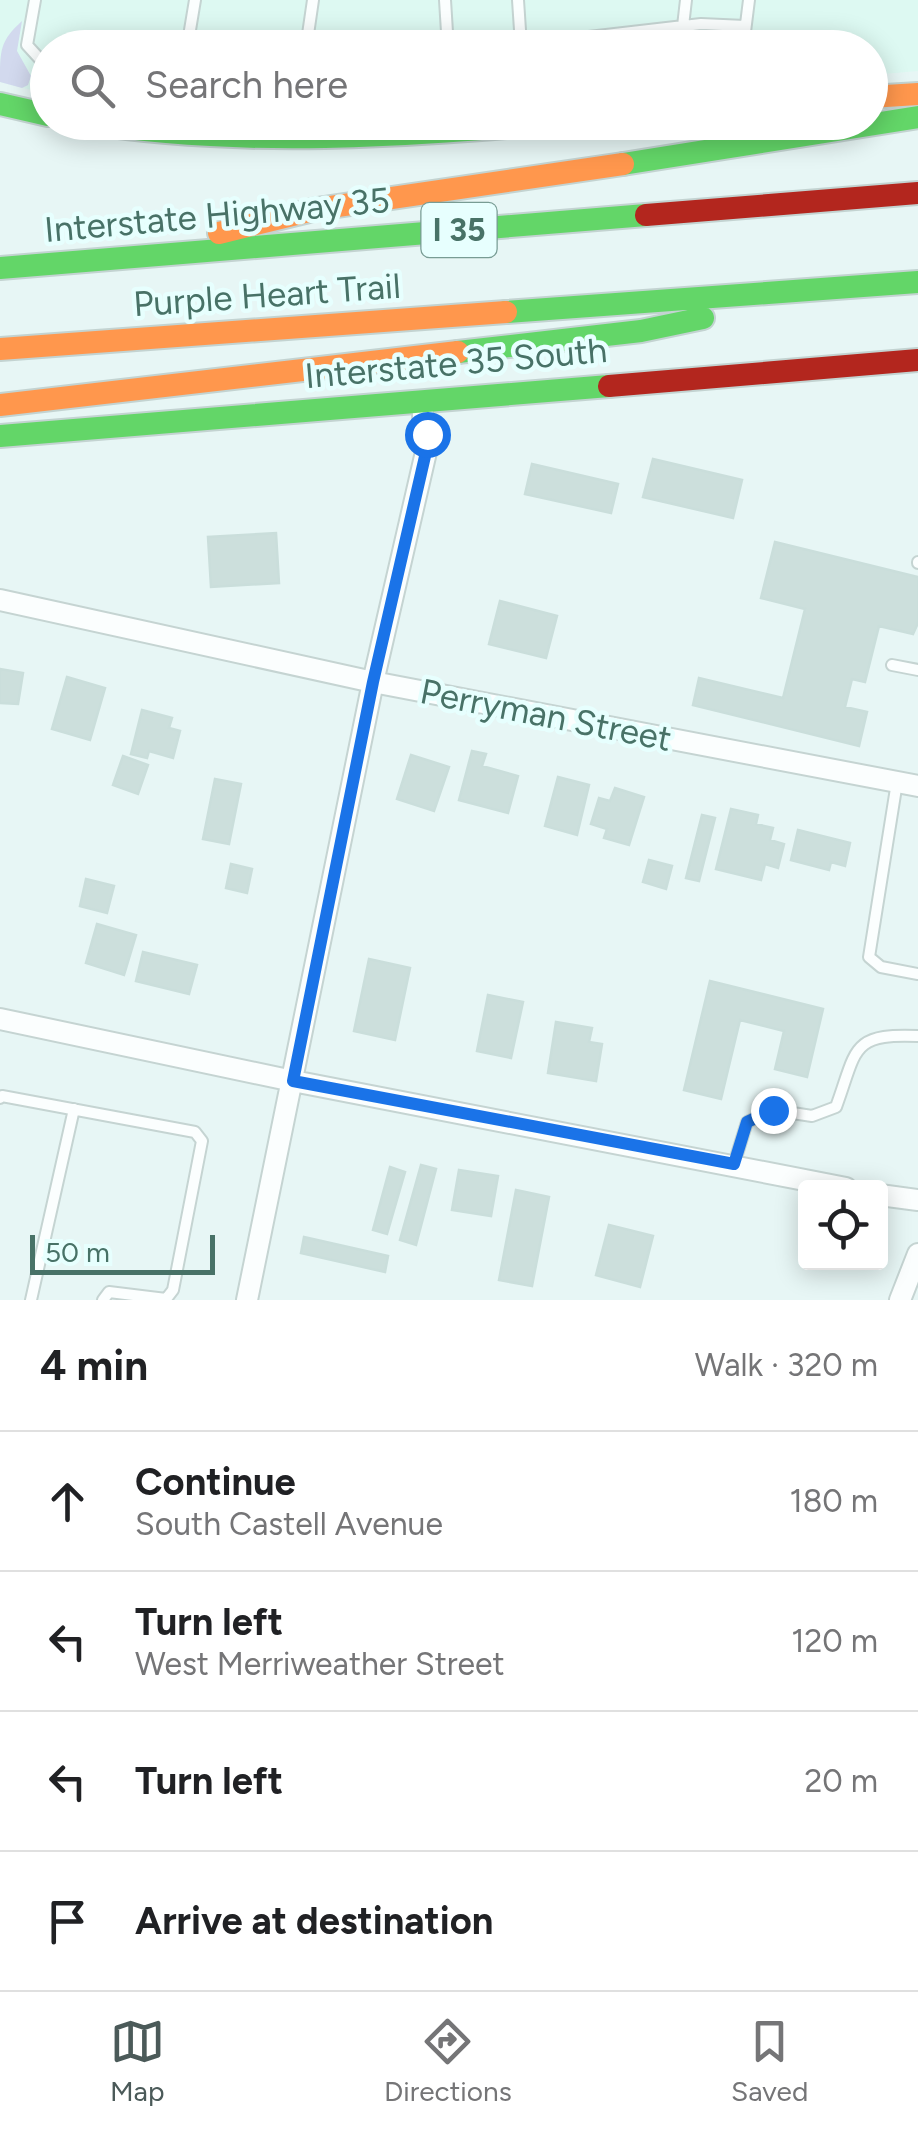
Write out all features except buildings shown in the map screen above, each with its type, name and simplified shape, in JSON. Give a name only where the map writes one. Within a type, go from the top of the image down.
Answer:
[{"type":"main road","points":[[888,96],[918,94]]},
{"type":"main road","points":[[0,104],[30,111]]},
{"type":"main road","points":[[888,122],[918,117]]},
{"type":"main road","points":[[222,140],[335,140]]},
{"type":"main road","points":[[111,259],[318,209],[775,140]]},
{"type":"main road","name":"Interstate Highway 35","points":[[0,268],[918,193]]},
{"type":"main road","points":[[0,405],[641,331],[838,290],[918,282]]},
{"type":"main road","name":"Purple Heart Trail","points":[[0,349],[838,290]]},
{"type":"main road","name":"Interstate 35 South","points":[[0,436],[918,360]]},
{"type":"street","points":[[247,1300],[373,682],[426,452],[422,402]]},
{"type":"street","name":"Perryman Street","points":[[0,600],[373,682],[907,784]]},
{"type":"street","points":[[0,1019],[293,1081],[809,1180]]},
{"type":"street","points":[[888,1196],[918,1200]]},
{"type":"street","points":[[900,1300],[918,1254]]},
{"type":"lane","points":[[30,49],[27,45],[35,0]]},
{"type":"lane","points":[[190,30],[195,0]]},
{"type":"lane","points":[[309,30],[313,0]]},
{"type":"lane","points":[[445,0],[447,30]]},
{"type":"lane","points":[[518,0],[520,30]]},
{"type":"lane","points":[[683,26],[686,0]]},
{"type":"lane","points":[[745,30],[749,0]]},
{"type":"lane","points":[[647,30],[745,26]]},
{"type":"lane","points":[[892,664],[918,670]]},
{"type":"lane","points":[[907,784],[869,957],[881,967],[918,974]]},
{"type":"lane","points":[[734,1164],[747,1122],[773,1110],[812,1116],[836,1108],[858,1048],[880,1034],[918,1036]]},
{"type":"lane","points":[[0,1098],[195,1132],[202,1141],[174,1290],[166,1299],[109,1292],[103,1300]]},
{"type":"lane","points":[[31,1300],[74,1109]]},
{"type":"shaded area","points":[[0,0],[918,0],[918,71],[888,74],[888,30],[30,30],[30,90],[0,82]]},
{"type":"shaded area","points":[[22,21],[17,51],[30,79],[22,88],[0,82],[0,62],[9,34]]},
{"type":"traffic: fast","points":[[0,104],[30,111]]},
{"type":"traffic: fast","points":[[888,122],[918,117]]},
{"type":"traffic: fast","points":[[623,164],[774,140]]},
{"type":"traffic: fast","points":[[0,268],[646,215]]},
{"type":"traffic: fast","points":[[506,312],[918,282]]},
{"type":"traffic: fast","points":[[458,352],[641,331],[703,318]]},
{"type":"traffic: fast","points":[[0,436],[609,386]]},
{"type":"traffic: slow","points":[[888,96],[918,94]]},
{"type":"traffic: slow","points":[[219,233],[317,209],[623,164]]},
{"type":"traffic: slow","points":[[0,349],[506,312]]},
{"type":"traffic: slow","points":[[0,405],[458,352]]},
{"type":"traffic: jam","points":[[646,215],[918,193]]},
{"type":"traffic: jam","points":[[609,386],[918,360]]},
{"type":"route","points":[[427,434],[293,1081],[734,1164],[747,1122],[773,1110]]}]
